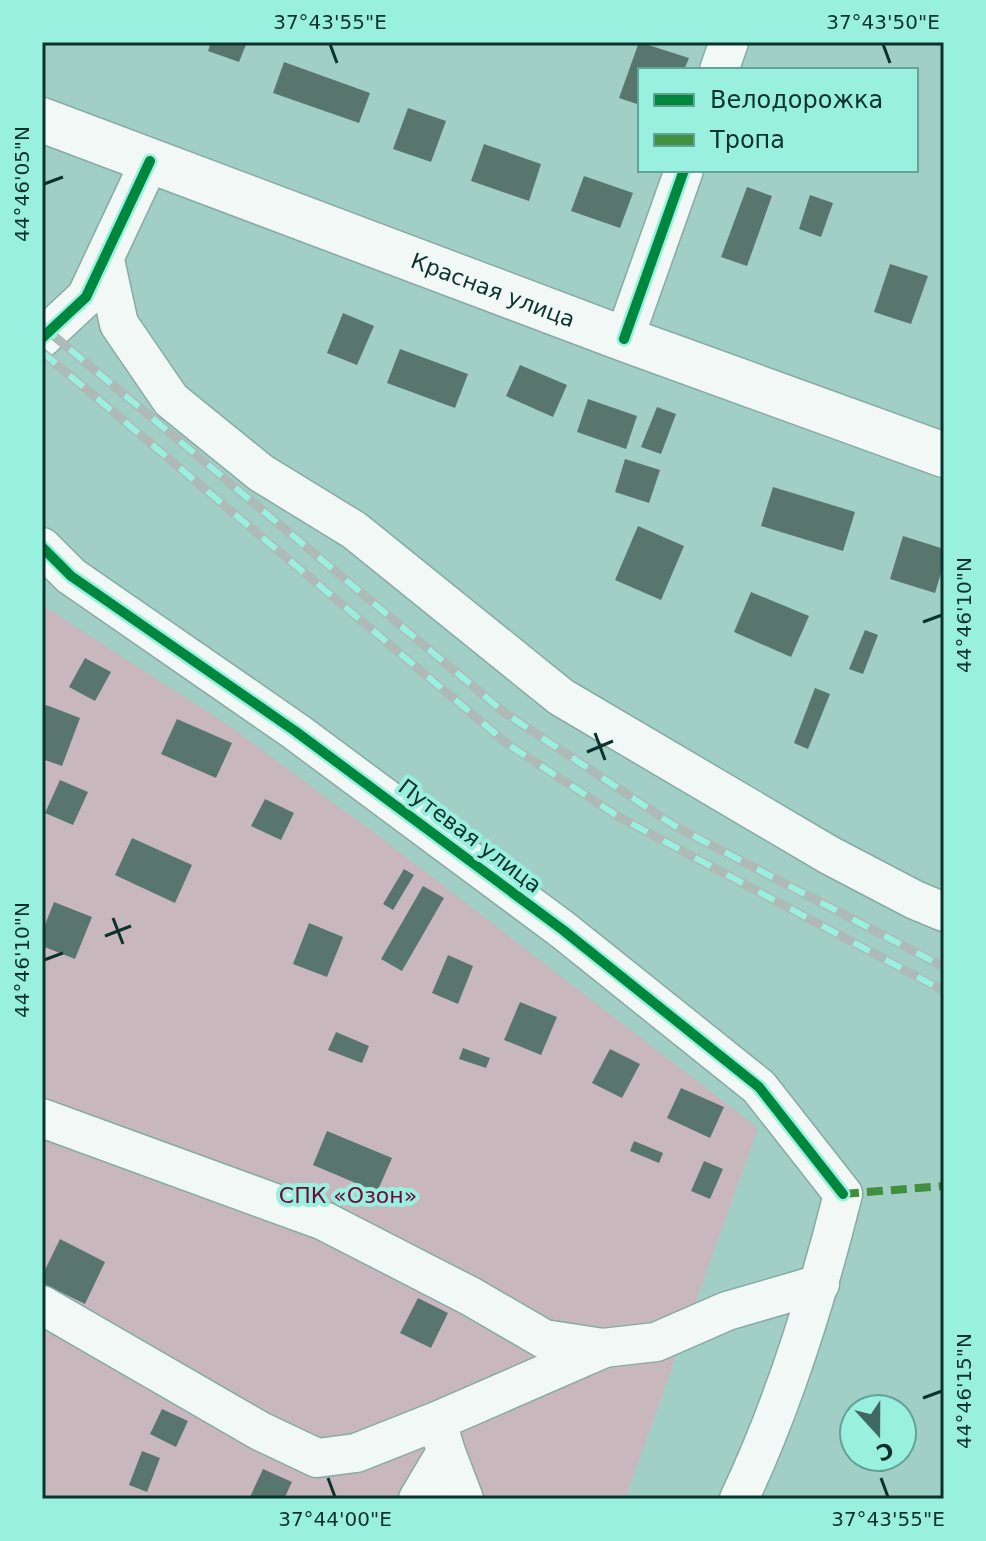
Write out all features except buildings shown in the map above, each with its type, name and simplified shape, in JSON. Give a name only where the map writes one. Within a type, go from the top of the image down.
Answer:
[{"type":"main road","name":"Красная улица","points":[[42,120],[624,339],[944,455]]},
{"type":"street","points":[[720,68],[729,42]]},
{"type":"street","points":[[42,338],[86,297],[150,161]]},
{"type":"street","points":[[624,339],[683,172]]},
{"type":"street","points":[[105,260],[119,324],[171,400],[261,473],[354,530],[561,697],[829,855],[944,912]]},
{"type":"street","name":"Путевая улица","points":[[42,547],[71,576],[295,731],[563,930],[759,1087],[843,1194],[820,1284]]},
{"type":"street","points":[[42,1118],[324,1221],[470,1296],[544,1339],[603,1348],[656,1342],[727,1311],[820,1284]]},
{"type":"street","points":[[739,1499],[762,1451],[820,1284]]},
{"type":"street","points":[[42,1305],[260,1431],[317,1458],[441,1436],[603,1348]]},
{"type":"street","points":[[418,1499],[441,1436]]},
{"type":"street","points":[[441,1436],[464,1499]]},
{"type":"green space","name":"СПК «Озон»","points":[[42,605],[228,725],[380,837],[758,1128],[625,1499],[42,1499]]},
{"type":"railway","points":[[42,326],[505,713],[675,826],[944,967]]},
{"type":"railway","points":[[42,352],[509,745],[619,817],[944,991]]},
{"type":"marked path","points":[[843,1194],[944,1186]]},
{"type":"cycle path","points":[[42,338],[86,297],[150,161]]},
{"type":"cycle path","points":[[624,339],[683,172]]},
{"type":"cycle path","points":[[42,547],[71,576],[295,731],[563,930],[759,1087],[843,1194]]}]
